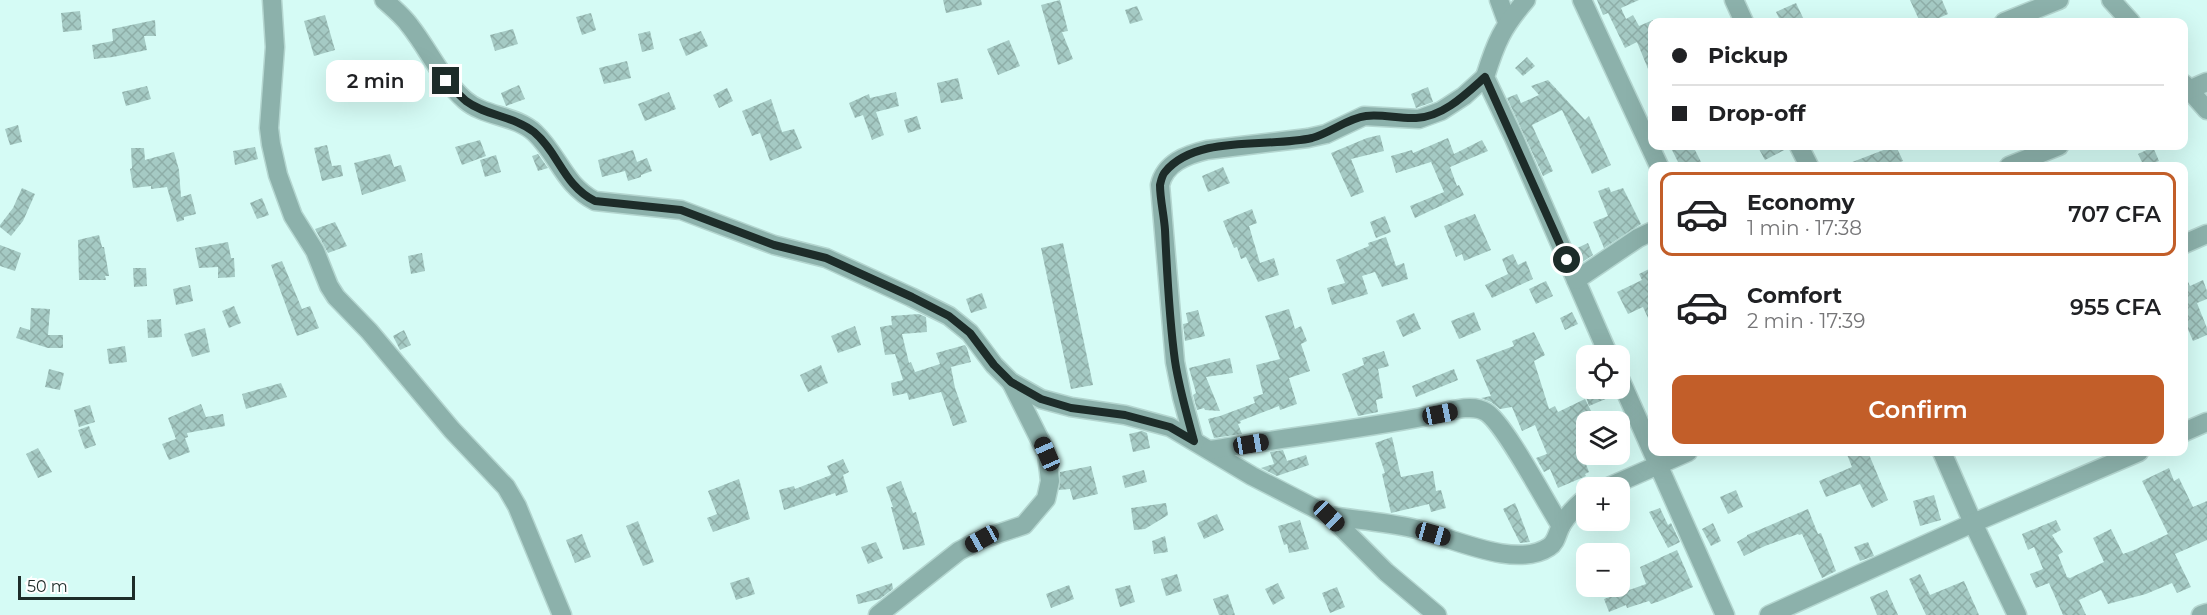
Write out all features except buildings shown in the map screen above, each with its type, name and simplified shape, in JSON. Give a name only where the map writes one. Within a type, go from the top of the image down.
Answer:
[{"type":"street","points":[[272,0],[275,47],[269,128],[278,175],[293,216],[315,251],[336,297],[369,331],[452,430],[506,488],[517,506],[562,615]]},
{"type":"street","points":[[384,0],[409,24],[446,81],[466,101],[516,122],[535,133],[573,186],[583,195],[595,201],[681,210],[774,245],[826,258],[912,297],[949,316],[970,333],[994,365],[1011,382],[1041,399],[1071,408],[1125,415],[1170,427],[1252,476],[1329,516],[1433,614]]},
{"type":"street","points":[[1499,0],[1507,22]]},
{"type":"street","points":[[1202,446],[1182,397],[1175,362],[1160,185],[1163,174],[1177,161],[1192,153],[1308,138],[1326,134],[1364,116],[1419,118],[1442,111],[1464,96],[1485,77],[1507,22],[1526,0]]},
{"type":"street","points":[[1582,0],[1648,142]]},
{"type":"street","points":[[1734,0],[1742,18]]},
{"type":"street","points":[[2014,18],[2059,0]]},
{"type":"street","points":[[2111,0],[2127,18]]},
{"type":"street","points":[[1485,77],[1604,345]]},
{"type":"street","points":[[2188,87],[2207,82]]},
{"type":"street","points":[[2188,90],[2207,110]]},
{"type":"street","points":[[2019,162],[2049,150]]},
{"type":"street","points":[[1576,280],[1648,233]]},
{"type":"street","points":[[2188,242],[2207,234]]},
{"type":"street","points":[[878,615],[959,552],[982,539],[1024,525],[1046,499],[1050,481],[1047,454],[1011,382]]},
{"type":"street","points":[[1628,399],[1648,443]]},
{"type":"street","points":[[1202,446],[1424,417],[1472,408],[1484,410],[1512,445],[1561,526]]},
{"type":"street","points":[[2188,430],[2207,422]]},
{"type":"street","points":[[1654,456],[1725,615]]},
{"type":"street","points":[[1630,477],[1679,456]]},
{"type":"street","points":[[1944,456],[2017,615]]},
{"type":"street","points":[[1769,615],[1973,523],[2130,456]]},
{"type":"street","points":[[1329,516],[1411,528],[1517,556],[1525,556],[1549,547],[1555,542],[1561,526],[1576,506]]},
{"type":"street","points":[[2201,615],[2207,613]]},
{"type":"route","points":[[446,81],[466,101],[516,122],[535,133],[573,186],[583,195],[595,201],[681,210],[774,245],[826,258],[949,316],[970,333],[994,365],[1011,382],[1041,399],[1071,408],[1125,415],[1170,427],[1194,441],[1175,362],[1160,185],[1163,174],[1177,161],[1192,153],[1228,146],[1308,138],[1326,134],[1364,116],[1419,118],[1442,111],[1464,96],[1485,77],[1567,260]]}]
